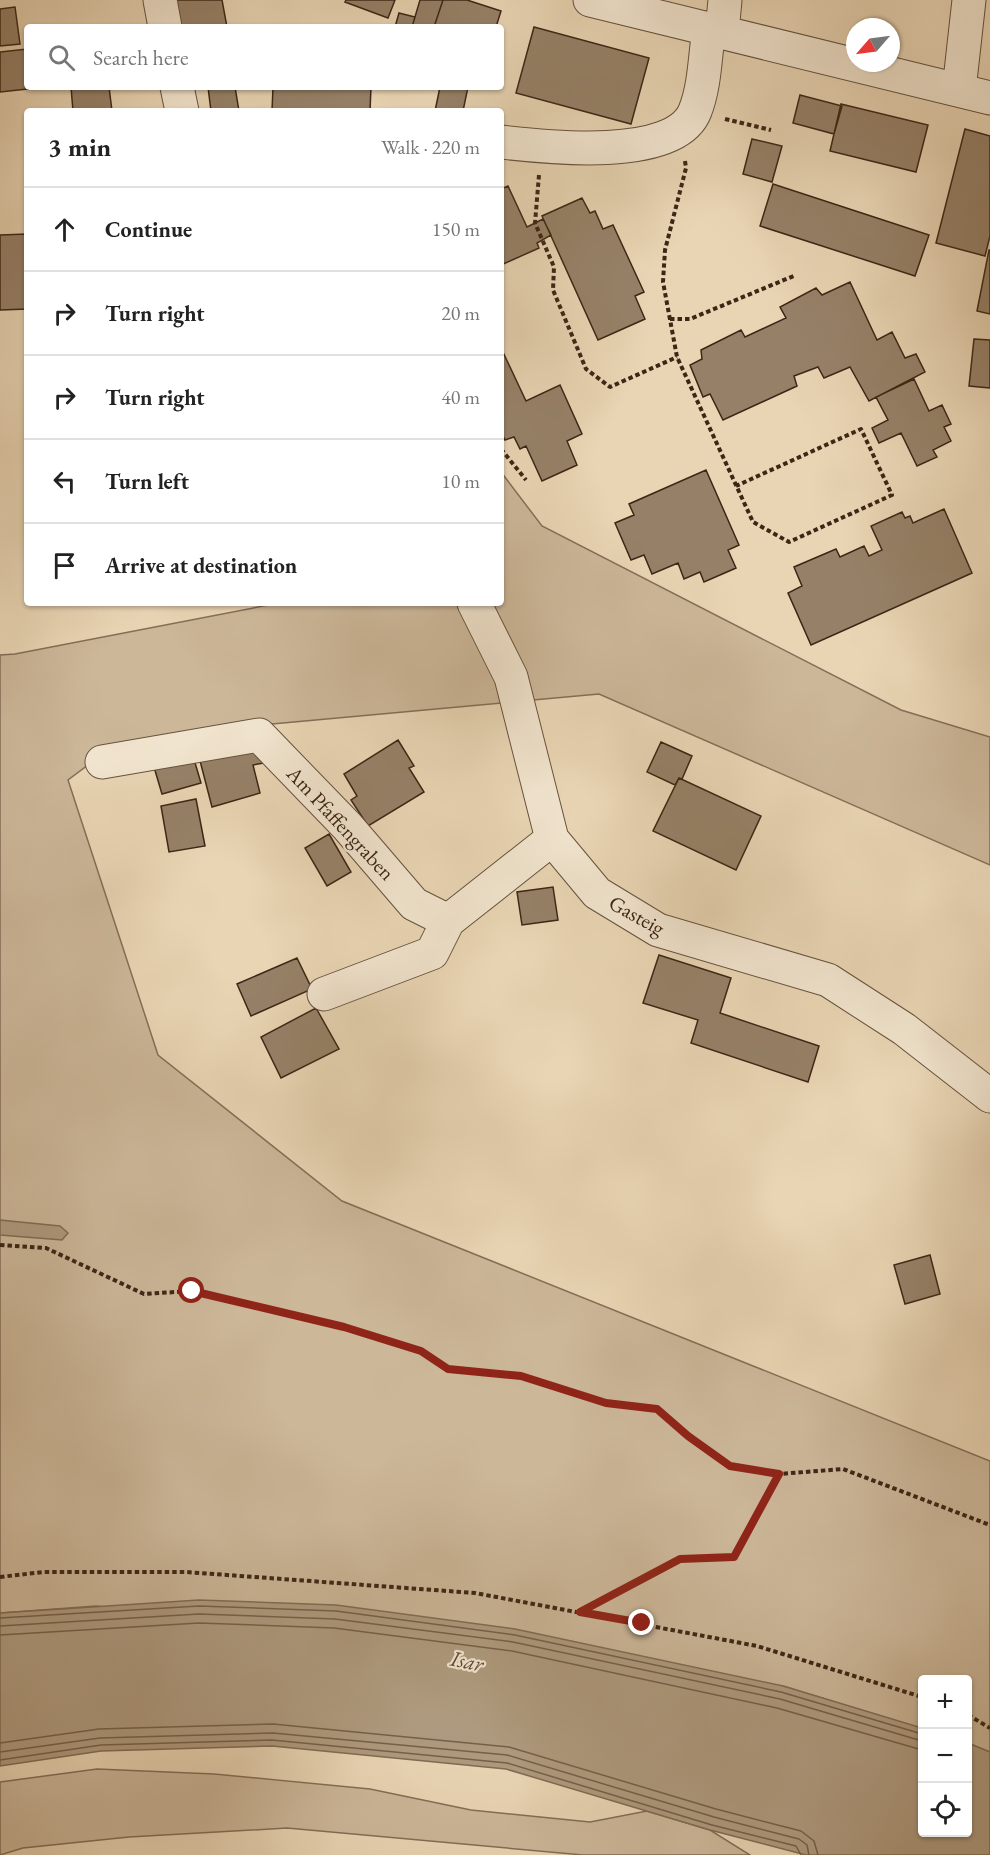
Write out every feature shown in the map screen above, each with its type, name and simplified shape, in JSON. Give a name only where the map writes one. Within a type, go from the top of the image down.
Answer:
[{"type":"street","points":[[159,0],[164,24]]},
{"type":"street","points":[[590,0],[990,98]]},
{"type":"street","points":[[504,142],[542,147],[638,145],[688,121],[725,0]]},
{"type":"street","points":[[958,90],[969,0]]},
{"type":"street","points":[[178,90],[181,108]]},
{"type":"street","name":"Gasteig","points":[[476,606],[511,677],[552,839],[597,893],[658,930],[828,980],[904,1029],[990,1096]]},
{"type":"street","name":"Am Pfaffengraben","points":[[102,762],[259,735],[347,826],[414,904],[448,921]]},
{"type":"street","points":[[324,994],[432,953],[448,921],[552,839]]},
{"type":"path","points":[[736,486],[861,429],[892,495],[789,542],[753,522],[736,486],[678,357],[663,282],[665,250],[686,168],[688,121],[771,129]]},
{"type":"path","points":[[542,147],[535,223],[554,267],[553,290],[586,369],[610,387],[678,357]]},
{"type":"path","points":[[670,318],[690,319],[796,275]]},
{"type":"path","points":[[504,453],[526,480]]},
{"type":"path","points":[[0,1245],[46,1248],[144,1294],[192,1291],[344,1327],[421,1351],[448,1369],[521,1376],[606,1403],[657,1409],[688,1436],[730,1466],[779,1474],[843,1469],[990,1525]]},
{"type":"path","points":[[580,1612],[680,1559],[734,1557],[779,1474]]},
{"type":"path","points":[[0,1577],[43,1572],[186,1572],[284,1577],[475,1593],[757,1646],[918,1696]]},
{"type":"path","points":[[972,1717],[990,1728]]},
{"type":"shaded area","points":[[504,476],[542,526],[901,710],[990,737],[990,865],[599,694],[261,725],[104,753],[68,780],[158,1055],[342,1201],[990,1461],[990,1752],[972,1745],[972,1675],[918,1675],[918,1728],[783,1686],[96,1606],[0,1613],[0,655],[263,606],[504,606]]},
{"type":"shaded area","points":[[97,1769],[214,1774],[370,1789],[471,1810],[590,1822],[647,1811],[710,1830],[750,1855],[583,1855],[287,1828],[129,1837],[23,1848],[0,1855],[0,1782]]},
{"type":"water","points":[[0,1220],[60,1226],[68,1233],[62,1240],[0,1235]]},
{"type":"water","name":"Isar","points":[[199,1600],[336,1605],[515,1629],[783,1686],[918,1727],[918,1837],[972,1837],[972,1745],[990,1752],[990,1855],[806,1855],[710,1830],[506,1769],[272,1746],[101,1751],[0,1766],[0,1613]]},
{"type":"building","points":[[175,0],[222,0],[226,24],[179,24]]},
{"type":"building","points":[[346,0],[395,0],[388,18],[345,2]]},
{"type":"building","points":[[420,0],[443,0],[435,24],[413,24]]},
{"type":"building","points":[[443,0],[467,0],[501,11],[497,24],[435,24]]},
{"type":"building","points":[[15,7],[20,44],[0,46],[0,9]]},
{"type":"building","points":[[399,13],[415,17],[413,24],[396,24]]},
{"type":"building","points":[[534,27],[649,58],[631,124],[516,93]]},
{"type":"building","points":[[24,49],[24,89],[0,92],[0,52]]},
{"type":"building","points":[[71,90],[109,90],[112,108],[73,108]]},
{"type":"building","points":[[208,90],[236,90],[238,108],[211,108]]},
{"type":"building","points":[[273,90],[371,90],[370,108],[272,108]]},
{"type":"building","points":[[439,90],[467,90],[464,108],[436,108]]},
{"type":"building","points":[[800,95],[842,106],[834,134],[793,123]]},
{"type":"building","points":[[841,104],[928,125],[916,172],[830,151]]},
{"type":"building","points":[[965,129],[990,136],[990,236],[985,256],[936,243]]},
{"type":"building","points":[[752,139],[782,146],[772,182],[743,174]]},
{"type":"building","points":[[773,184],[929,235],[915,276],[760,226]]},
{"type":"building","points":[[508,186],[527,227],[543,219],[551,235],[537,243],[539,248],[504,264],[504,188]]},
{"type":"building","points":[[582,198],[590,213],[595,211],[603,229],[613,225],[644,292],[635,296],[645,319],[598,340],[542,216]]},
{"type":"building","points":[[24,234],[24,309],[0,310],[0,235]]},
{"type":"building","points":[[990,250],[990,314],[977,311]]},
{"type":"building","points":[[850,282],[877,340],[892,332],[905,358],[916,354],[925,372],[869,401],[850,367],[824,378],[818,367],[794,376],[797,386],[723,420],[710,394],[703,397],[690,365],[702,359],[701,350],[741,330],[745,337],[786,318],[780,307],[816,288],[822,295]]},
{"type":"building","points":[[974,339],[990,340],[990,388],[969,386]]},
{"type":"building","points":[[504,354],[526,401],[560,385],[582,434],[567,441],[577,465],[542,481],[526,446],[520,449],[514,437],[505,440]]},
{"type":"building","points":[[914,379],[929,411],[942,405],[951,424],[944,427],[951,441],[933,450],[937,457],[917,466],[901,433],[879,443],[872,428],[888,420],[876,397]]},
{"type":"building","points":[[706,470],[739,545],[728,550],[736,568],[704,582],[700,572],[684,579],[678,563],[652,574],[644,555],[631,560],[615,523],[634,515],[629,504]]},
{"type":"building","points":[[944,509],[972,573],[811,645],[788,593],[802,586],[794,567],[836,549],[840,557],[864,546],[869,556],[882,550],[871,526],[902,512],[905,518],[910,516],[913,523]]},
{"type":"building","points":[[255,739],[264,763],[253,765],[260,793],[212,807],[198,753]]},
{"type":"building","points":[[398,740],[414,766],[409,768],[424,792],[368,826],[351,800],[357,796],[344,774]]},
{"type":"building","points":[[661,742],[692,756],[682,779],[679,778],[675,785],[647,772]]},
{"type":"building","points":[[193,756],[201,783],[162,794],[154,767]]},
{"type":"building","points":[[679,778],[761,816],[736,870],[653,831]]},
{"type":"building","points":[[196,799],[205,846],[169,852],[161,806]]},
{"type":"building","points":[[329,834],[351,872],[327,886],[305,848]]},
{"type":"building","points":[[553,887],[558,920],[522,925],[517,892]]},
{"type":"building","points":[[659,955],[731,978],[720,1013],[819,1046],[808,1082],[691,1043],[698,1020],[643,1003]]},
{"type":"building","points":[[297,958],[312,989],[251,1016],[237,984]]},
{"type":"building","points":[[316,1008],[339,1049],[281,1078],[261,1037]]},
{"type":"building","points":[[930,1255],[940,1294],[905,1304],[894,1265]]},
{"type":"route","points":[[192,1291],[344,1327],[395,1345],[421,1351],[448,1369],[521,1376],[606,1403],[657,1409],[688,1436],[730,1466],[779,1474],[734,1557],[680,1559],[580,1612],[642,1623]]}]
